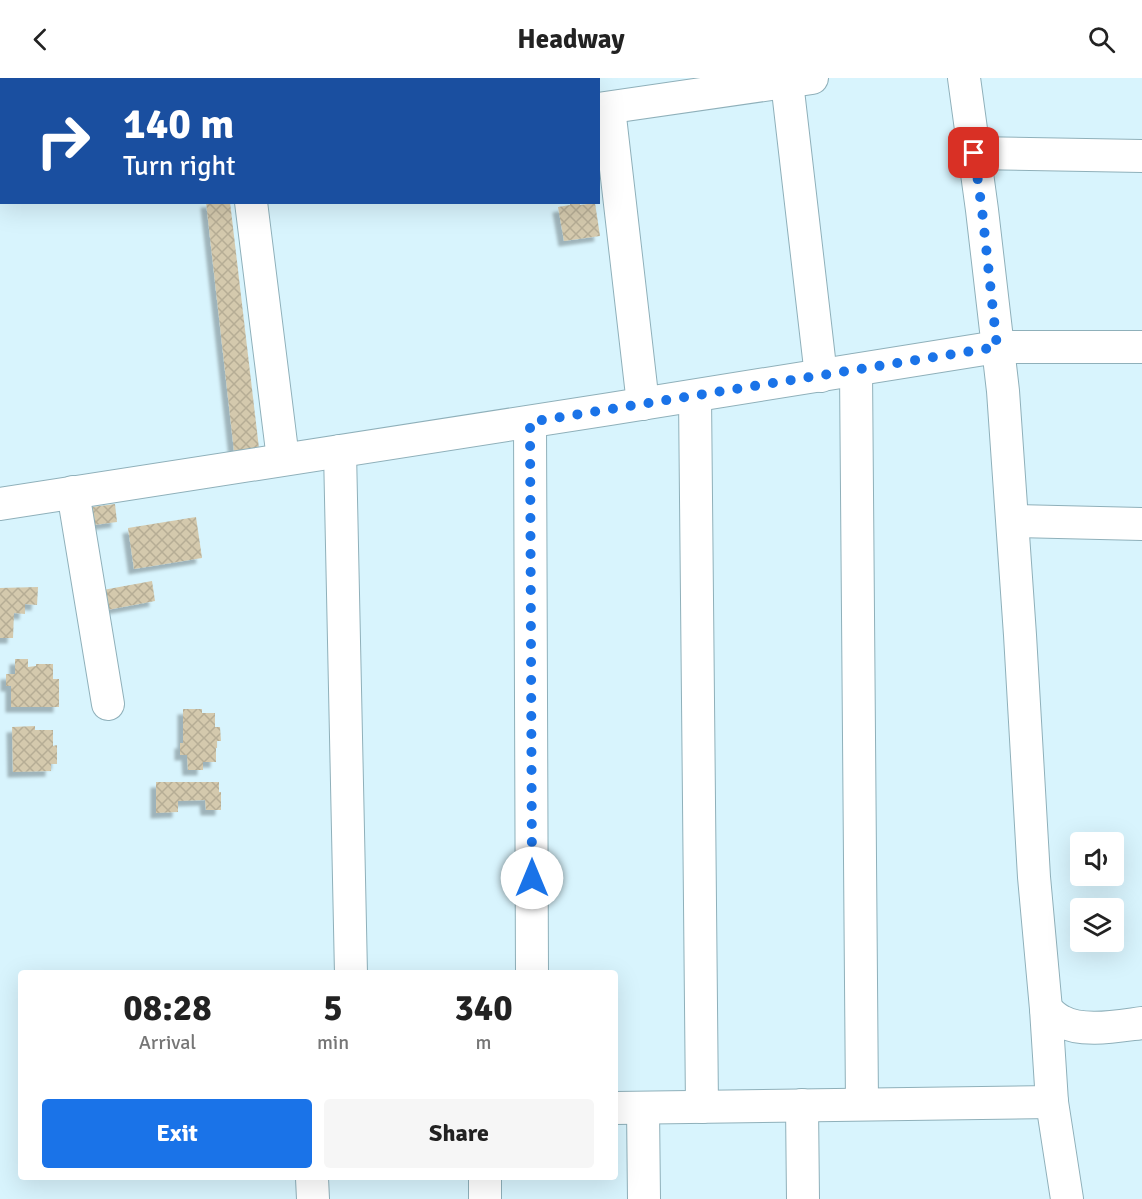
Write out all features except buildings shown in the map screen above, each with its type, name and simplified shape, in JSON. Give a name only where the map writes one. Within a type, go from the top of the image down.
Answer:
[{"type":"street","points":[[964,78],[1003,391],[1033,866],[1052,1102],[1067,1199]]},
{"type":"street","points":[[643,404],[604,108],[799,80],[821,376]]},
{"type":"street","points":[[974,153],[1142,156]]},
{"type":"street","points":[[251,204],[283,459]]},
{"type":"street","points":[[0,504],[997,347],[1142,347]]},
{"type":"street","points":[[856,370],[862,1104]]},
{"type":"street","points":[[695,396],[702,1107]]},
{"type":"street","points":[[530,422],[532,970]]},
{"type":"street","points":[[340,451],[351,970]]},
{"type":"street","points":[[73,492],[108,704]]},
{"type":"street","points":[[1012,521],[1142,524]]},
{"type":"street","points":[[1046,1009],[1060,1021],[1074,1026],[1142,1023]]},
{"type":"street","points":[[644,1199],[629,1108],[1052,1102]]},
{"type":"street","points":[[802,1105],[803,1199]]},
{"type":"street","points":[[312,1180],[313,1199]]},
{"type":"street","points":[[485,1180],[485,1199]]},
{"type":"route","points":[[532,878],[530,422],[997,347],[974,153]]}]
